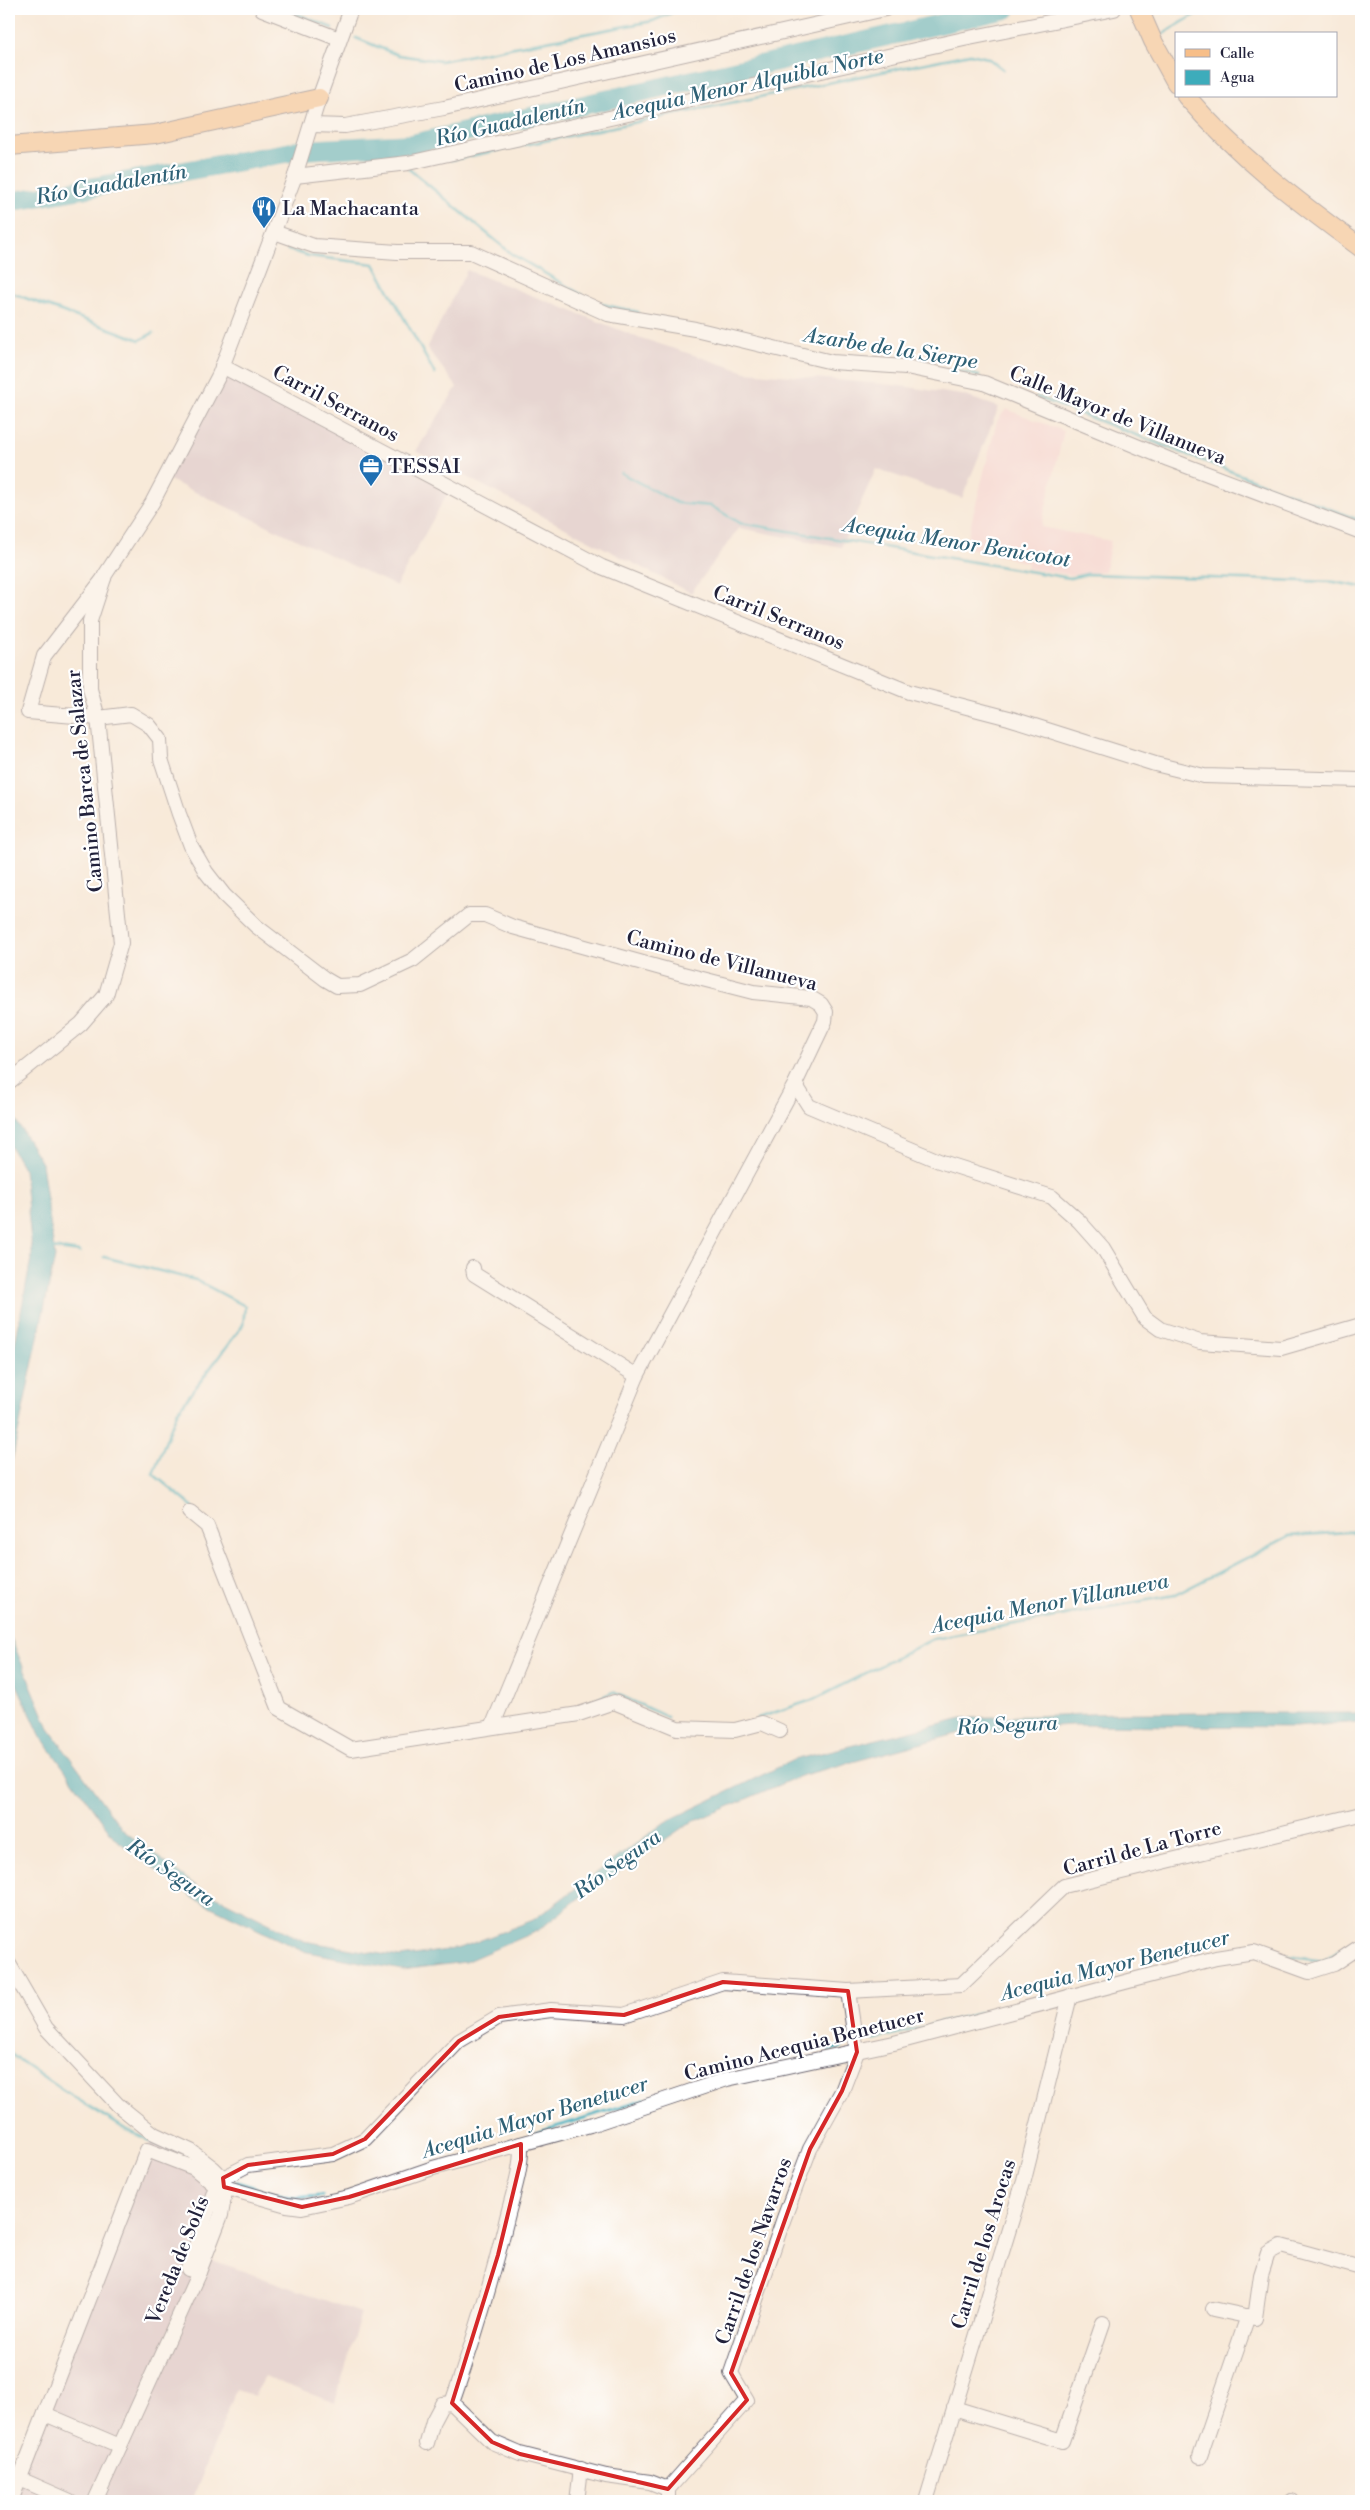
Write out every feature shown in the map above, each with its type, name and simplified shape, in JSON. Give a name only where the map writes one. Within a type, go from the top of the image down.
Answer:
[{"type":"main road","points":[[1139,9],[1153,41],[1175,81]]},
{"type":"main road","points":[[9,146],[155,134],[319,98]]},
{"type":"main road","points":[[1188,98],[1226,139],[1265,176],[1361,248]]},
{"type":"street","points":[[262,9],[339,39]]},
{"type":"street","name":"Camino Barca de Salazar","points":[[9,1082],[40,1059],[81,1024],[106,995],[121,942],[98,718],[90,689],[90,621],[104,578],[152,503],[222,366],[295,176],[319,98],[351,9]]},
{"type":"street","name":"Camino de Los Amansios","points":[[311,125],[345,126],[444,108],[885,9]]},
{"type":"street","points":[[295,176],[408,163],[964,39],[1114,9]]},
{"type":"street","name":"Calle Mayor de Villanueva","points":[[274,232],[314,246],[396,252],[470,252],[608,314],[695,329],[832,362],[906,367],[984,383],[1168,459],[1361,532]]},
{"type":"street","name":"Carril Serranos","points":[[222,366],[602,567],[909,692],[1009,718],[1155,764],[1204,776],[1361,780]]},
{"type":"street","name":"Camino de Villanueva","points":[[104,578],[44,656],[28,712],[98,718],[131,714],[149,725],[160,739],[161,759],[179,814],[191,846],[206,872],[224,895],[256,926],[325,979],[338,986],[360,985],[413,960],[468,915],[485,915],[513,927],[753,992],[810,998],[821,1004],[826,1012],[825,1021],[794,1084],[637,1376],[492,1727]]},
{"type":"street","points":[[794,1084],[809,1106],[939,1161],[1052,1197],[1079,1221],[1104,1248],[1145,1318],[1160,1329],[1200,1342],[1281,1348],[1361,1325]]},
{"type":"street","points":[[473,1268],[474,1274],[637,1376]]},
{"type":"street","points":[[190,1512],[207,1526],[279,1708],[352,1749],[579,1714],[614,1702],[677,1728],[735,1730],[762,1723],[780,1731]]},
{"type":"street","name":"Carril de La Torre","points":[[224,2183],[248,2165],[333,2154],[365,2139],[459,2041],[499,2017],[550,2010],[624,2015],[723,1982],[848,1991],[961,1985],[1064,1886],[1361,1814]]},
{"type":"street","name":"Camino Acequia Benetucer","points":[[224,2183],[287,2205],[302,2206],[348,2197],[433,2168],[590,2124],[727,2079],[856,2052],[1216,1958],[1254,1952],[1309,1972],[1334,1964],[1361,1946]]},
{"type":"street","name":"Vereda de Solís","points":[[9,1964],[46,2028],[118,2105],[154,2134],[191,2151],[224,2183],[221,2215],[199,2272],[95,2501]]},
{"type":"street","name":"Carril de los Navarros","points":[[668,2495],[747,2400],[731,2373],[810,2148],[842,2091],[856,2052],[848,1991]]},
{"type":"street","name":"Carril de los Arocas","points":[[926,2501],[1024,2180],[1070,1996]]},
{"type":"street","points":[[452,2403],[478,2327],[498,2256],[521,2160],[521,2144]]},
{"type":"street","points":[[11,2501],[147,2150],[194,2168],[216,2186],[188,2269],[199,2272]]},
{"type":"street","points":[[1213,2309],[1255,2318],[1261,2275],[1268,2253],[1281,2246],[1361,2268]]},
{"type":"street","points":[[1200,2456],[1248,2316]]},
{"type":"street","points":[[954,2408],[1062,2441],[1103,2323]]},
{"type":"street","points":[[427,2442],[433,2421],[442,2404],[452,2403],[492,2442],[520,2454],[606,2476],[650,2482],[668,2495]]},
{"type":"street","points":[[45,2414],[120,2446]]},
{"type":"street","points":[[577,2501],[581,2469]]},
{"type":"street","points":[[20,2480],[70,2501]]},
{"type":"highlighted area","points":[[723,1982],[848,1991],[857,2052],[842,2091],[810,2149],[731,2373],[747,2400],[668,2489],[520,2454],[492,2442],[452,2403],[498,2255],[521,2160],[521,2144],[349,2197],[302,2207],[224,2187],[223,2178],[248,2165],[333,2154],[365,2139],[459,2041],[499,2017],[551,2010],[624,2015]]},
{"type":"shaded area","points":[[467,270],[635,336],[746,372],[894,385],[962,395],[999,407],[962,498],[876,469],[841,547],[739,528],[691,593],[416,451],[457,387],[427,348]]},
{"type":"shaded area","points":[[222,366],[451,487],[396,586],[165,478]]},
{"type":"shaded area","points":[[1006,409],[1064,431],[1041,527],[1111,541],[1105,571],[1071,575],[1027,568],[1028,563],[965,547],[997,421]]},
{"type":"shaded area","points":[[154,2134],[213,2168],[204,2257],[361,2313],[335,2403],[265,2377],[254,2396],[236,2390],[192,2501],[9,2501],[9,2490]]},
{"type":"water","points":[[9,1109],[42,1163],[55,1257],[9,1476],[9,1376],[32,1253],[24,1170],[9,1144]]},
{"type":"water","name":"Río Segura","points":[[9,1633],[50,1730],[123,1830],[199,1888],[304,1941],[400,1957],[460,1948],[533,1920],[665,1822],[793,1760],[962,1718],[1119,1713],[1361,1713],[1361,1722],[1295,1727],[1072,1725],[964,1732],[800,1776],[688,1824],[578,1899],[539,1930],[465,1962],[402,1970],[302,1951],[195,1899],[115,1839],[41,1737],[9,1668]]},
{"type":"waterway","points":[[285,9],[332,28]]},
{"type":"waterway","points":[[356,38],[398,55],[440,61],[653,21],[680,9]]},
{"type":"waterway","name":"Río Guadalentín","points":[[9,202],[303,150],[412,144],[1006,9]]},
{"type":"waterway","name":"Acequia Menor Alquibla Norte","points":[[1163,34],[1204,9]]},
{"type":"waterway","name":"Acequia Menor Alquibla Norte","points":[[451,160],[970,54],[988,58],[1003,69]]},
{"type":"waterway","name":"Azarbe de la Sierpe","points":[[409,169],[512,254],[582,295]]},
{"type":"waterway","name":"Acequia Menor Benicotot","points":[[288,250],[309,256],[374,264],[435,374]]},
{"type":"waterway","name":"Acequia Menor Benicotot","points":[[9,292],[140,340],[153,333]]},
{"type":"waterway","name":"Azarbe de la Sierpe","points":[[601,304],[638,312]]},
{"type":"waterway","name":"Azarbe de la Sierpe","points":[[954,370],[979,376]]},
{"type":"waterway","name":"Azarbe de la Sierpe","points":[[1037,397],[1361,521]]},
{"type":"waterway","name":"Acequia Menor Benicotot","points":[[621,473],[677,503],[711,506],[740,523],[1070,578],[1087,574],[1334,582],[1361,587]]},
{"type":"waterway","name":"Acequia Menor Villanueva","points":[[51,1248],[80,1252]]},
{"type":"waterway","name":"Acequia Menor Villanueva","points":[[104,1257],[196,1280],[245,1306],[243,1325],[177,1412],[153,1474],[193,1507]]},
{"type":"waterway","name":"Acequia Menor Villanueva","points":[[758,1718],[815,1699],[933,1639],[1175,1595],[1289,1536],[1361,1531]]},
{"type":"waterway","name":"Acequia Menor Villanueva","points":[[580,1707],[613,1692],[667,1717]]},
{"type":"waterway","name":"Acequia Mayor Benetucer","points":[[1279,1955],[1323,1961],[1361,1938]]},
{"type":"waterway","name":"Acequia Mayor Benetucer","points":[[872,2040],[988,2011]]},
{"type":"waterway","name":"Acequia Mayor Benetucer","points":[[829,2050],[843,2047]]},
{"type":"waterway","name":"Acequia Mayor Benetucer","points":[[9,2053],[58,2087],[125,2129],[186,2158]]},
{"type":"waterway","name":"Acequia Mayor Benetucer","points":[[536,2133],[645,2099]]},
{"type":"waterway","name":"Acequia Mayor Benetucer","points":[[237,2182],[289,2198],[322,2196]]},
{"type":"place","name":"La Machacanta","points":[[264,229]]},
{"type":"place","name":"TESSAI","points":[[371,487]]}]
